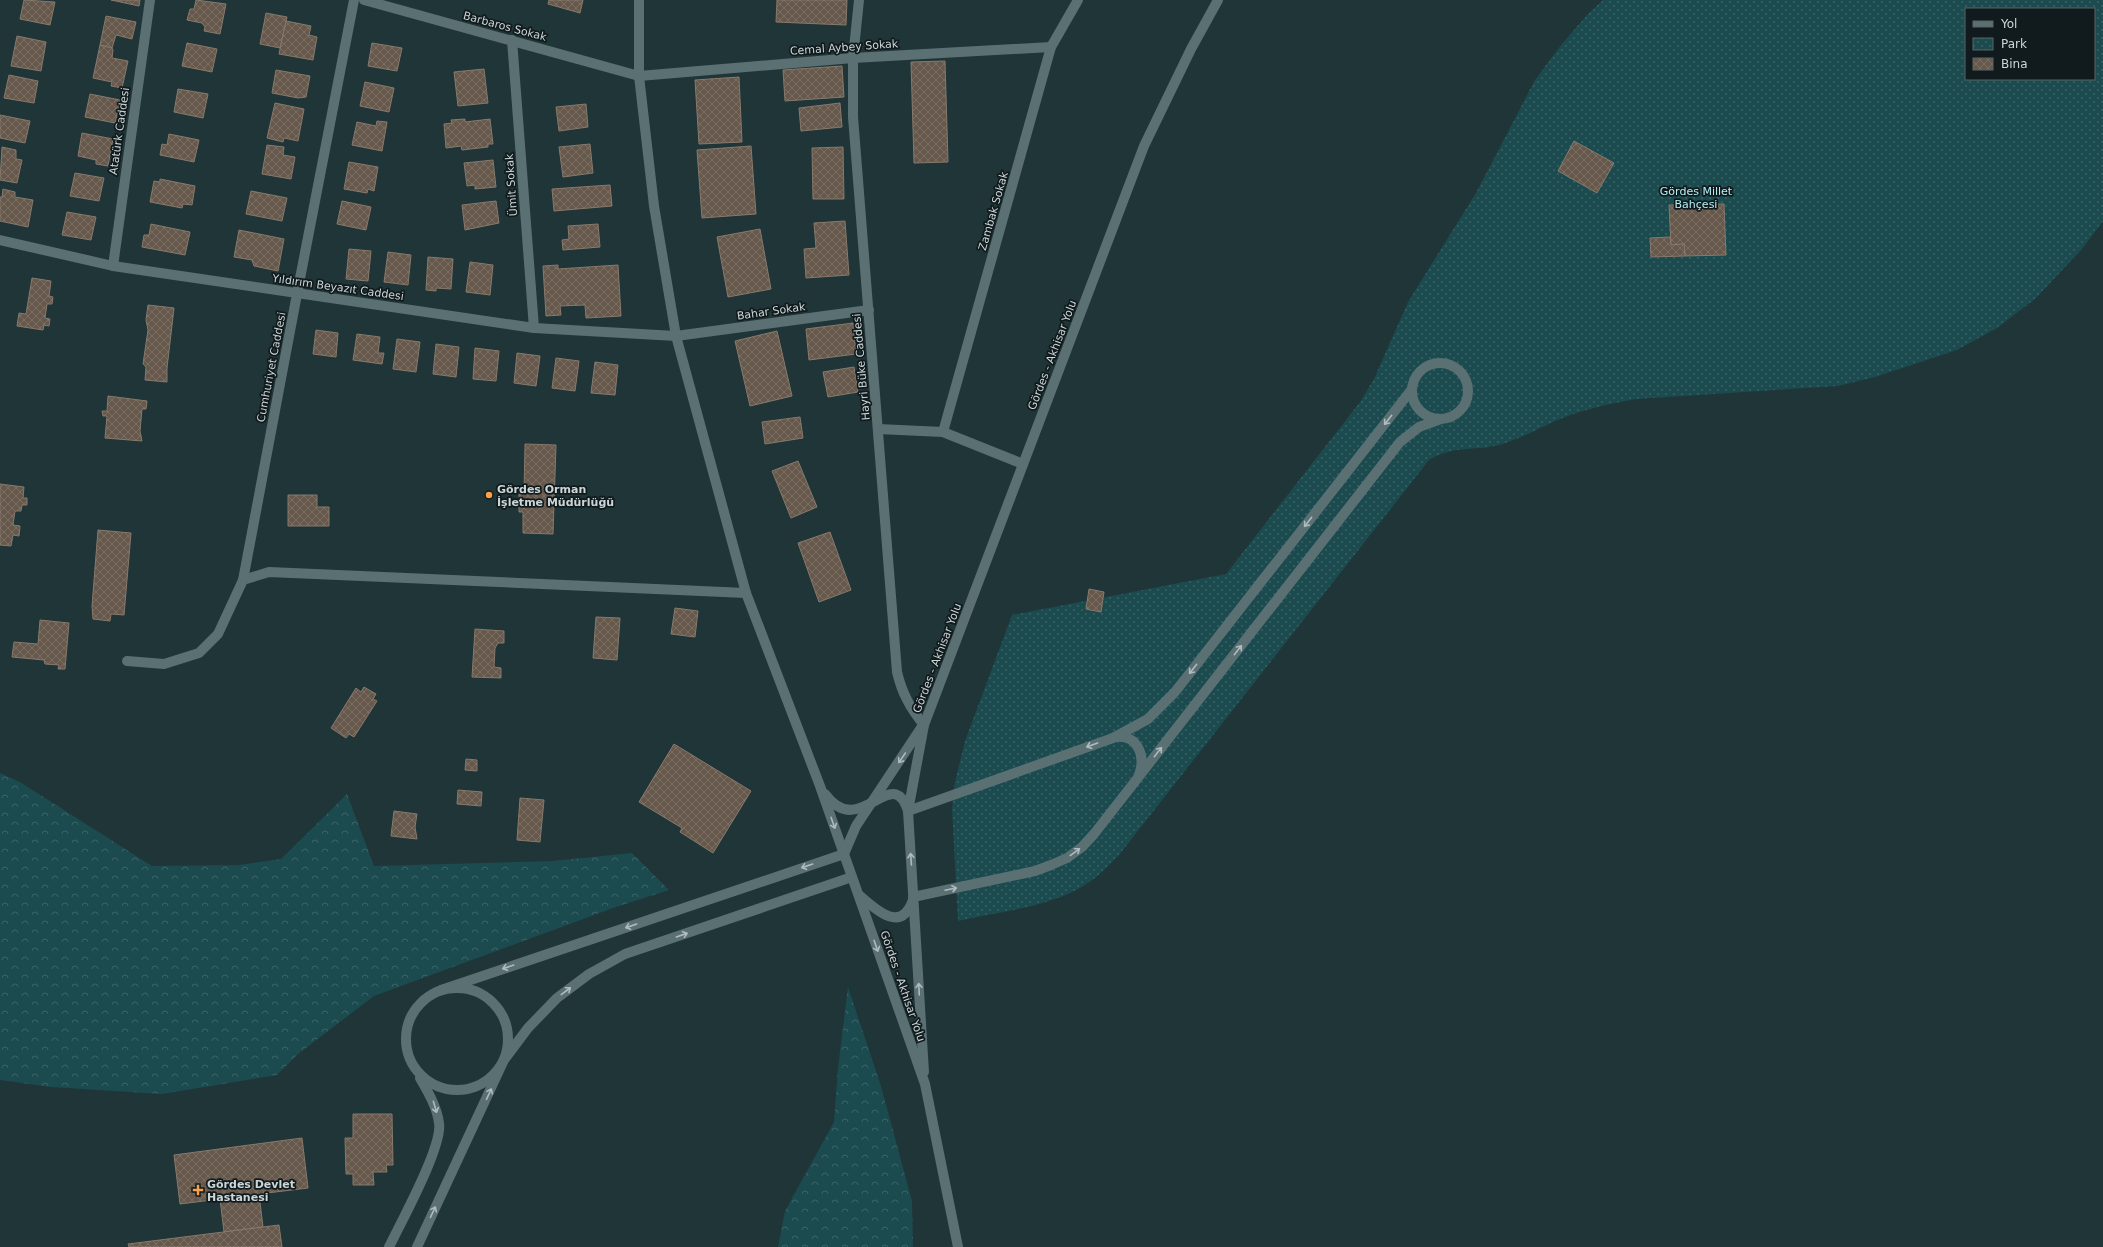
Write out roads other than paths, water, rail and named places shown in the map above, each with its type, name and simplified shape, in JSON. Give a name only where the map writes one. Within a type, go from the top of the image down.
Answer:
[{"type":"street","name":"Atatürk Caddesi","points":[[113,266],[150,0]]},
{"type":"street","name":"Cumhuriyet Caddesi","points":[[127,661],[164,664],[199,653],[218,634],[243,580],[354,0]]},
{"type":"street","name":"Barbaros Sokak","points":[[364,0],[639,76]]},
{"type":"street","points":[[639,0],[639,76],[654,206],[676,336],[746,593],[820,786]]},
{"type":"street","name":"Hayri Büke Caddesi","points":[[859,0],[853,58],[853,117],[897,672],[902,691],[911,708],[924,725]]},
{"type":"street","name":"Zambak Sokak","points":[[943,432],[1051,47],[1078,0]]},
{"type":"street","name":"Gördes - Akhisar Yolu","points":[[958,1247],[925,1084],[908,811],[924,725],[1144,146],[1191,49],[1218,0]]},
{"type":"street","name":"Ümit Sokak","points":[[512,40],[534,328]]},
{"type":"street","name":"Cemal Aybey Sokak","points":[[639,76],[853,58],[1051,47]]},
{"type":"street","name":"Yıldırım Beyazıt Caddesi","points":[[0,240],[113,266],[534,328],[676,336]]},
{"type":"street","name":"Bahar Sokak","points":[[676,336],[869,310]]},
{"type":"street","points":[[908,811],[1113,738],[1148,719],[1175,692],[1412,389],[1418,373],[1434,364],[1442,363],[1459,370],[1468,386],[1464,405],[1454,415],[1419,427],[1400,442],[1094,834],[1082,847],[1067,858],[1035,871],[913,897]]},
{"type":"street","points":[[1412,389],[1417,406],[1423,413],[1441,419]]},
{"type":"street","points":[[878,429],[943,432],[1023,464]]},
{"type":"street","points":[[243,580],[268,572],[746,593]]},
{"type":"street","name":"Gördes - Akhisar Yolu","points":[[844,854],[856,826],[924,725]]},
{"type":"street","points":[[1113,738],[1127,738],[1138,746],[1142,760],[1139,776]]},
{"type":"street","name":"Gördes - Akhisar Yolu","points":[[820,786],[830,801],[843,810],[858,810],[872,804],[881,796],[892,794],[902,800],[908,811]]},
{"type":"street","name":"Gördes - Akhisar Yolu","points":[[820,786],[925,1084]]},
{"type":"street","points":[[389,1247],[435,1149],[440,1124],[432,1099],[409,1058],[406,1042],[408,1025],[415,1010],[426,998],[441,990],[844,854]]},
{"type":"street","points":[[418,1073],[430,1083],[447,1090],[464,1091],[481,1086],[494,1075],[528,1028],[557,998],[589,974],[625,954],[852,877]]},
{"type":"street","name":"Gördes - Akhisar Yolu","points":[[859,896],[884,915],[893,918],[901,916],[906,912],[913,897]]},
{"type":"street","points":[[417,1247],[504,1060],[509,1044],[508,1026],[500,1010],[488,998],[474,990],[457,987],[441,990]]},
{"type":"place","name":"Gördes Orman İşletme Müdürlüğü","points":[[489,495]]},
{"type":"place","name":"Gördes Devlet Hastanesi","points":[[198,1190]]},
{"type":"park label","name":"Gördes Millet Bahçesi","points":[[1696,197]]}]
